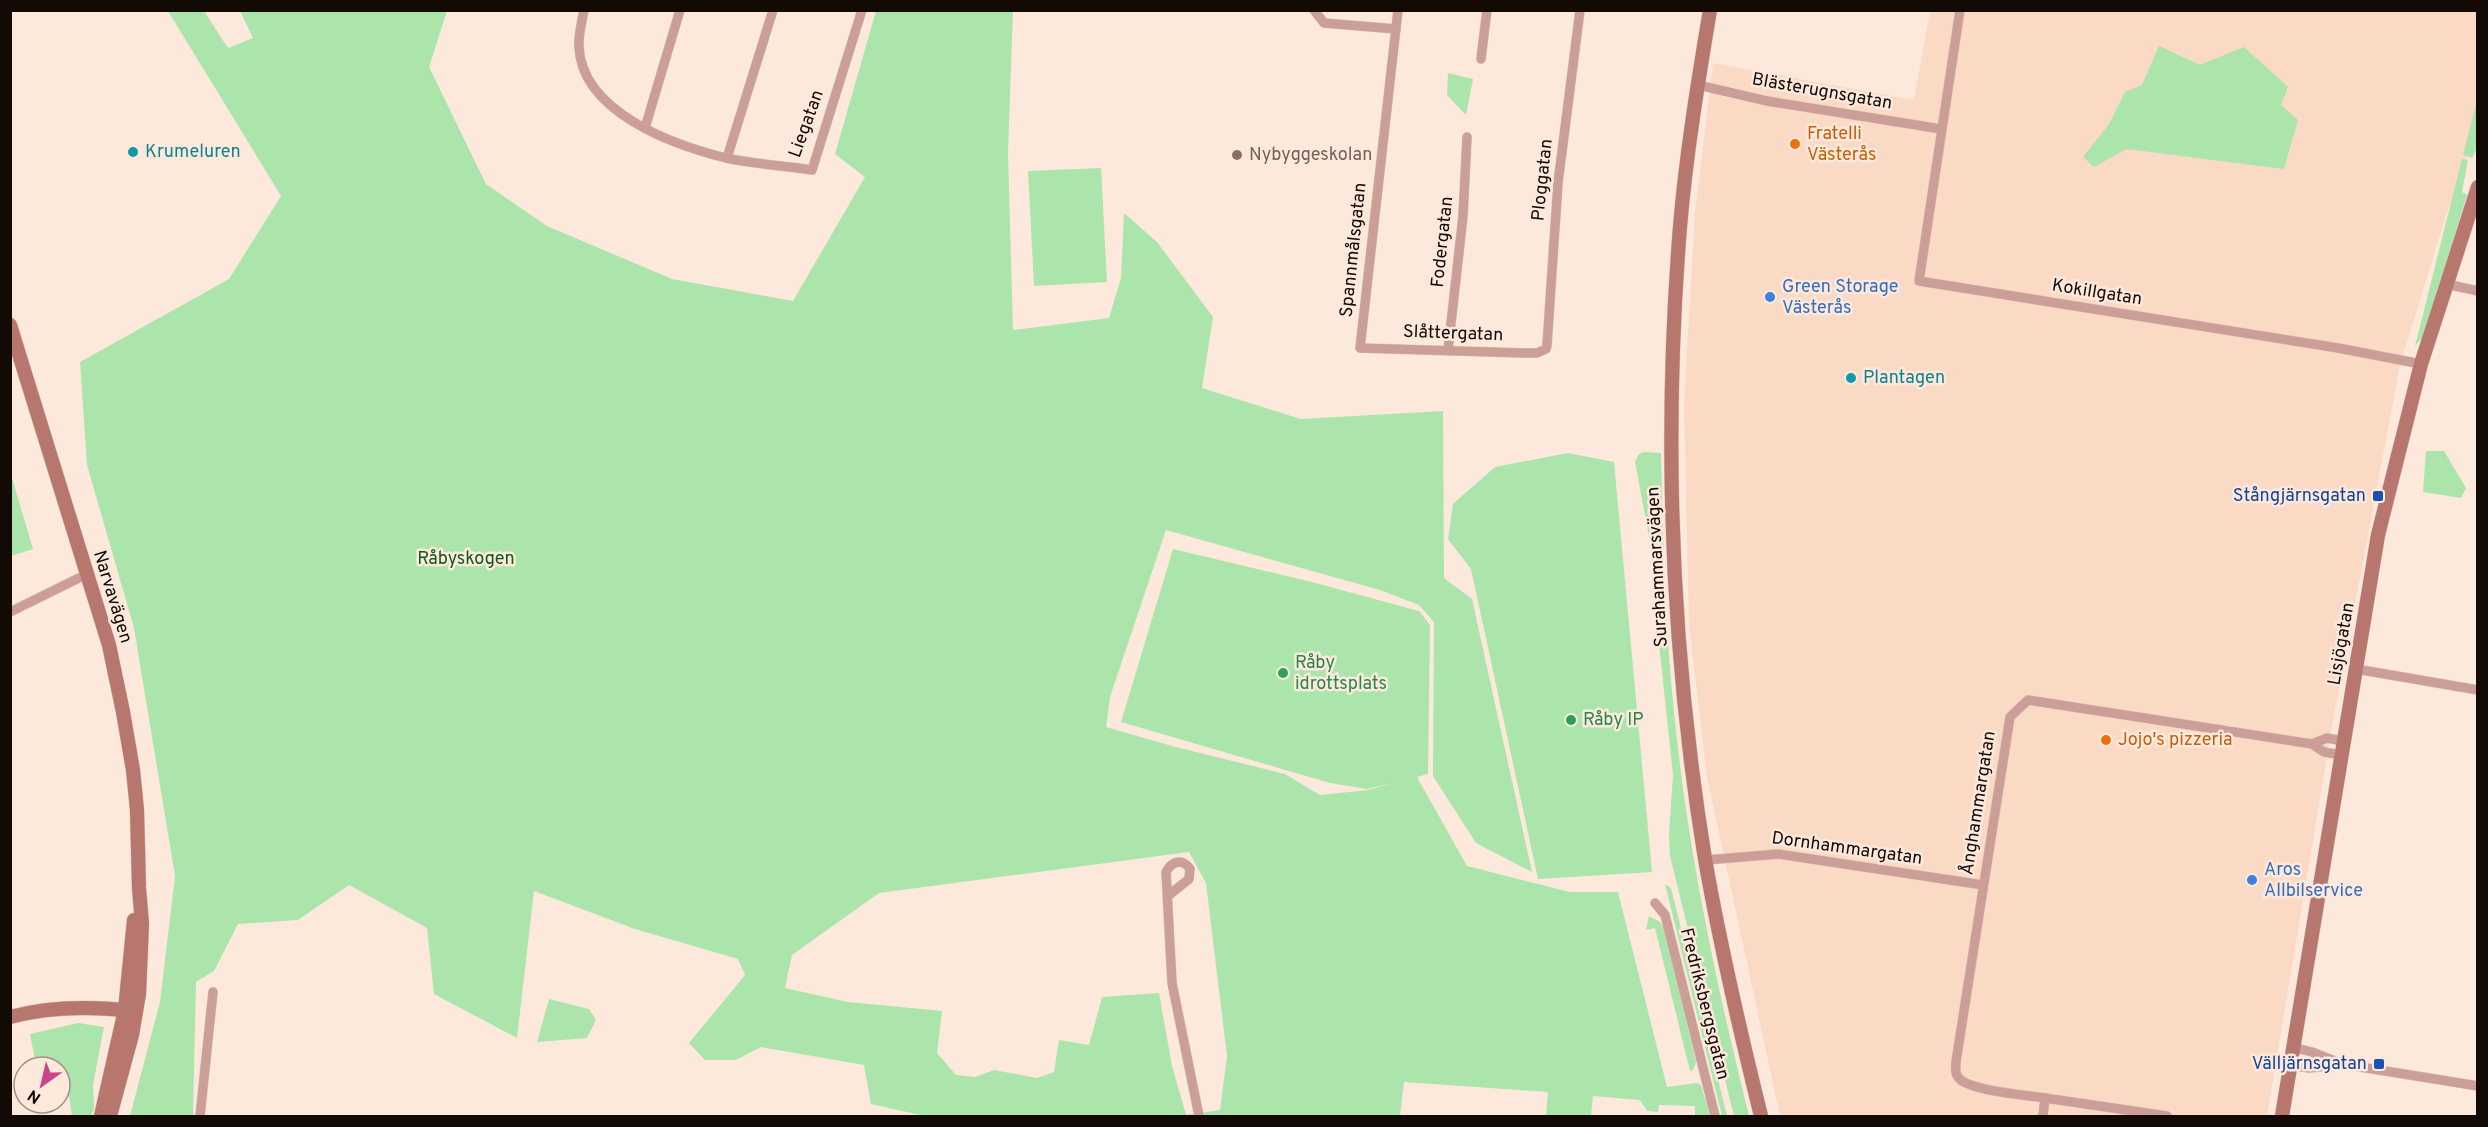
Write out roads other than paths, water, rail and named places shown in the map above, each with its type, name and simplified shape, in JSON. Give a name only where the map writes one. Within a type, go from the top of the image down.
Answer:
[{"type":"main road","name":"Surahammarsvägen","points":[[1710,10],[1680,225],[1670,439],[1672,522],[1680,655],[1706,860],[1742,1040],[1761,1116]]},
{"type":"main road","name":"Lisjögatan","points":[[2282,1116],[2378,535],[2421,363],[2478,187]]},
{"type":"main road","name":"Narvavägen","points":[[10,325],[109,645],[123,712],[137,810],[139,888],[133,924],[131,1010],[125,1063],[110,1116]]},
{"type":"main road","points":[[10,1017],[29,1012],[66,1008],[131,1010]]},
{"type":"main road","name":"Narvavägen","points":[[101,1116],[131,1010]]},
{"type":"street","name":"Liegatan","points":[[584,10],[579,46],[581,61],[590,82],[605,101],[645,128],[679,143],[727,158],[812,170],[862,10]]},
{"type":"street","points":[[645,128],[680,10]]},
{"type":"street","points":[[727,158],[773,10]]},
{"type":"street","points":[[1314,10],[1324,23],[1396,29]]},
{"type":"street","name":"Spannmålsgatan","points":[[1362,348],[1360,348],[1398,10]]},
{"type":"street","points":[[1481,59],[1487,10]]},
{"type":"street","name":"Ploggatan","points":[[1542,351],[1547,345],[1558,183],[1580,10]]},
{"type":"street","points":[[1941,129],[1960,10]]},
{"type":"street","name":"Blästerugnsgatan","points":[[1698,85],[1767,100],[1941,129]]},
{"type":"street","name":"Kokillgatan","points":[[1941,129],[1919,282],[2421,363]]},
{"type":"street","name":"Fodergatan","points":[[1448,350],[1463,216],[1467,136]]},
{"type":"street","points":[[2446,284],[2478,291]]},
{"type":"street","name":"Slåttergatan","points":[[1362,348],[1523,353],[1542,351]]},
{"type":"street","points":[[10,612],[87,574]]},
{"type":"street","points":[[2356,669],[2478,690]]},
{"type":"street","name":"Ånghammargatan","points":[[2045,1098],[1974,1086],[1958,1079],[1956,1073],[2010,717],[2028,700],[2312,744],[2324,752],[2341,755]]},
{"type":"street","name":"Ånghammargatan","points":[[2312,744],[2327,738],[2343,741]]},
{"type":"street","name":"Dornhammargatan","points":[[1706,860],[1778,854],[1983,885]]},
{"type":"street","points":[[1169,895],[1172,983],[1199,1116]]},
{"type":"street","name":"Fredriksbergsgatan","points":[[1655,903],[1665,915],[1715,1116]]},
{"type":"street","points":[[200,1116],[213,992]]},
{"type":"street","points":[[2292,1047],[2342,1064],[2478,1086]]},
{"type":"street","points":[[2290,1065],[2309,1068],[2342,1064]]},
{"type":"street","points":[[2043,1116],[2045,1098],[2167,1116]]},
{"type":"place","name":"Fratelli Västerås","points":[[1795,144]]},
{"type":"place","name":"Krumeluren","points":[[133,152]]},
{"type":"place","name":"Nybyggeskolan","points":[[1237,155]]},
{"type":"place","name":"Green Storage Västerås","points":[[1770,297]]},
{"type":"place","name":"Plantagen","points":[[1851,378]]},
{"type":"place","name":"Stångjärnsgatan","points":[[2378,496]]},
{"type":"place","name":"Råby idrottsplats","points":[[1283,673]]},
{"type":"place","name":"Råby IP","points":[[1571,720]]},
{"type":"place","name":"Jojo's pizzeria","points":[[2106,740]]},
{"type":"place","name":"Aros Allbilservice","points":[[2252,880]]},
{"type":"place","name":"Välljärnsgatan","points":[[2379,1064]]},
{"type":"park label","name":"Råbyskogen","points":[[466,559]]}]
